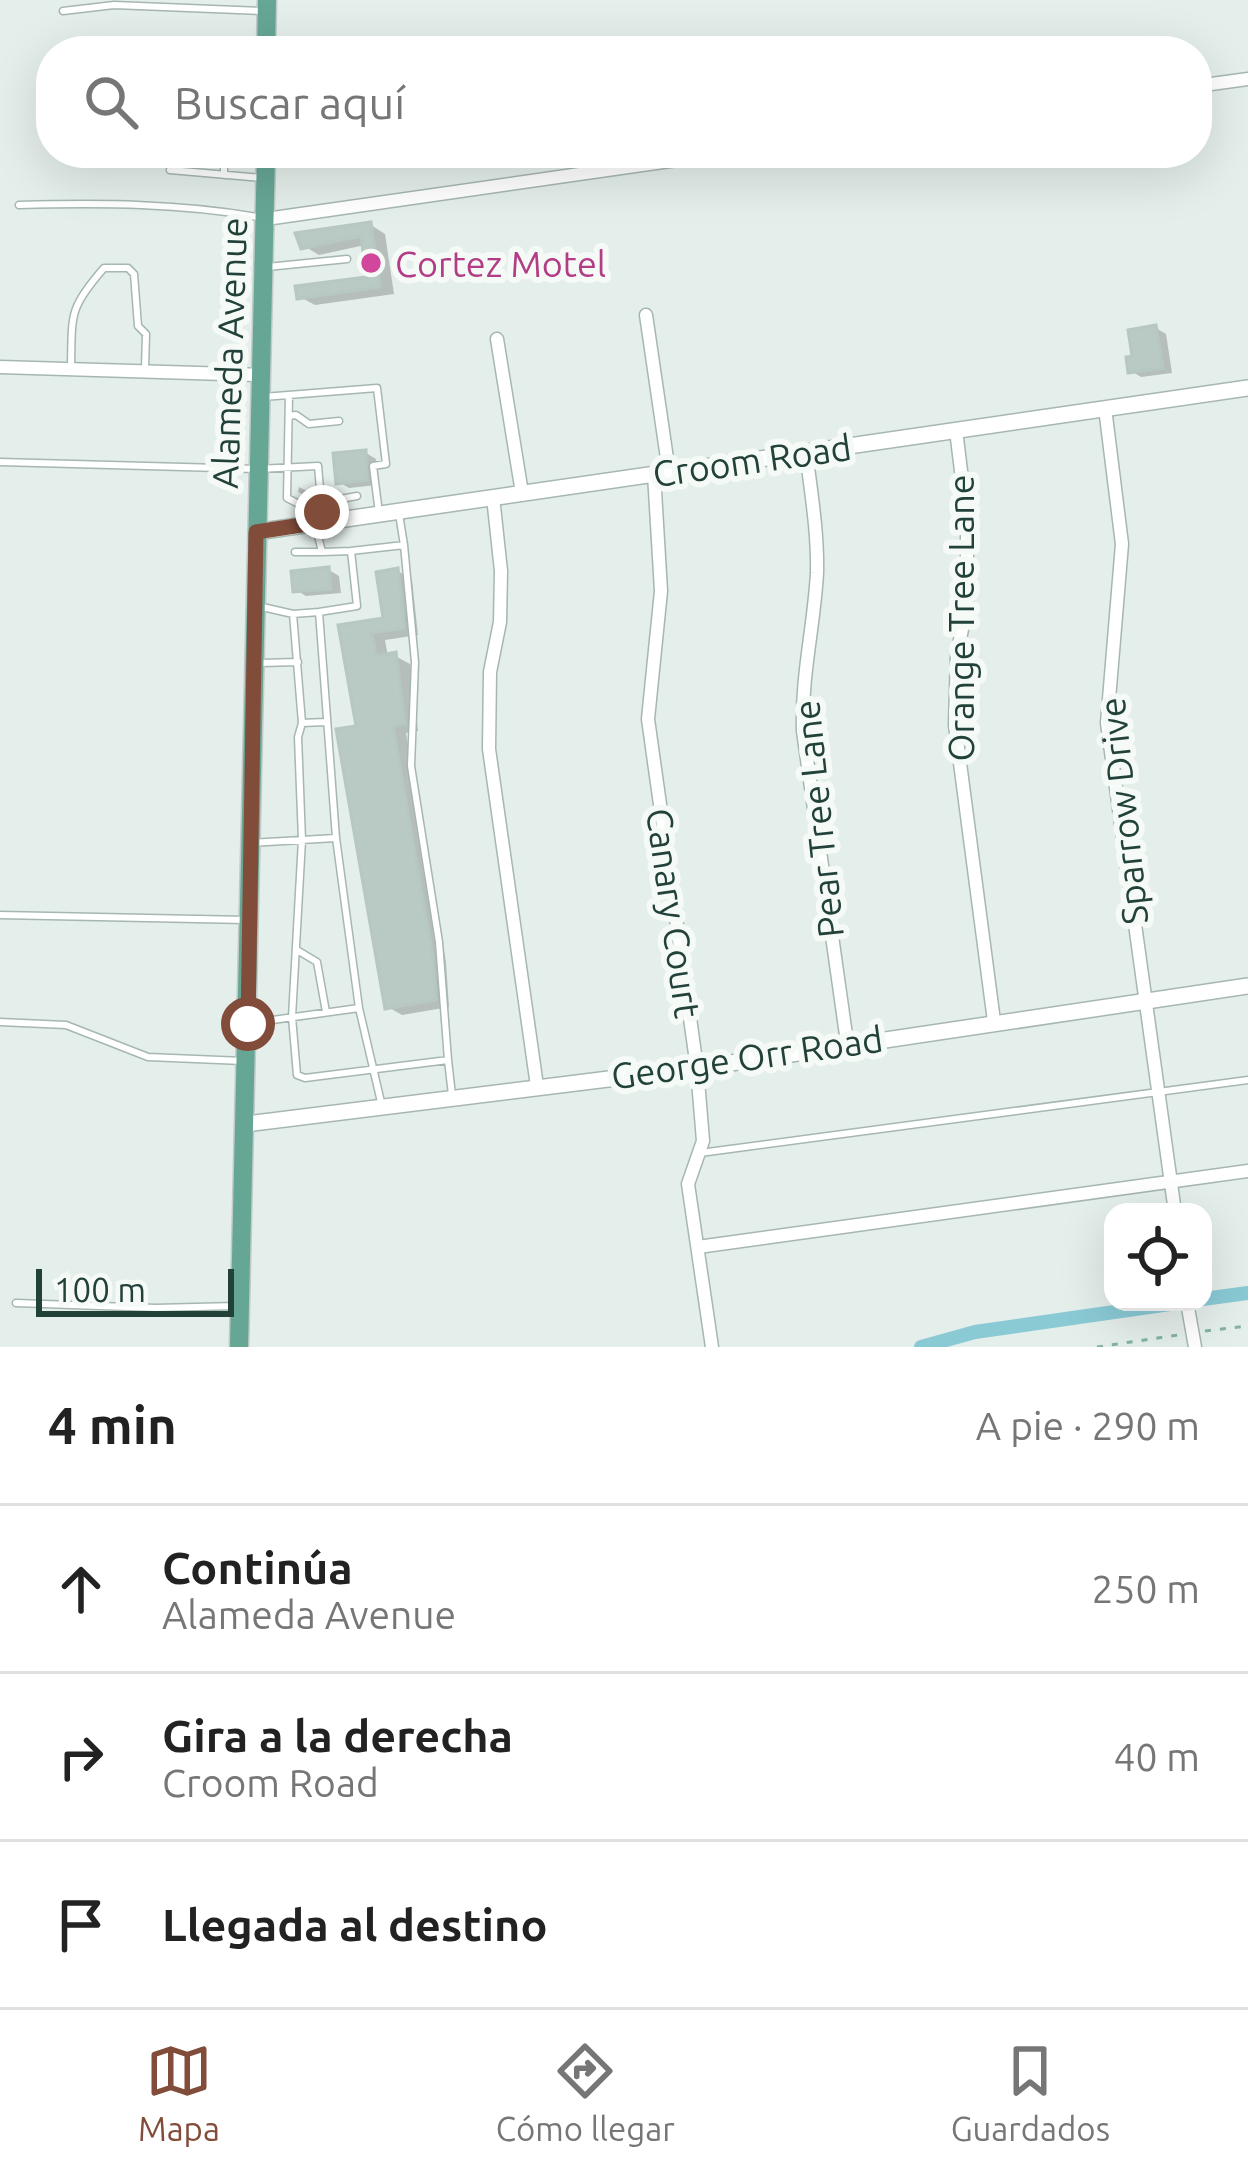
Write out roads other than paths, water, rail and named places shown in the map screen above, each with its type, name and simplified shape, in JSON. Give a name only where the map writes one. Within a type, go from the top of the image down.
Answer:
[{"type":"main road","points":[[266,36],[267,6]]},
{"type":"main road","name":"Alameda Avenue","points":[[238,1347],[266,168]]},
{"type":"street","points":[[1212,84],[1248,79]]},
{"type":"street","points":[[266,219],[621,168]]},
{"type":"street","name":"Canary Court","points":[[646,315],[661,473],[661,591],[648,719],[697,1067],[703,1128],[688,1184],[712,1347]]},
{"type":"street","points":[[497,339],[522,493]]},
{"type":"street","points":[[0,367],[260,375]]},
{"type":"street","name":"Croom Road","points":[[256,532],[1248,388]]},
{"type":"street","name":"Sparrow Drive","points":[[1105,409],[1122,544],[1107,723],[1174,1203]]},
{"type":"street","name":"Orange Tree Lane","points":[[956,430],[967,541],[967,603],[957,655],[956,725],[994,1021]]},
{"type":"street","name":"Pear Tree Lane","points":[[806,452],[817,568],[803,680],[803,731],[847,1042]]},
{"type":"street","points":[[493,497],[501,571],[500,622],[490,672],[489,749],[537,1086]]},
{"type":"street","name":"George Orr Road","points":[[246,1124],[697,1067],[1248,986]]},
{"type":"street","points":[[698,1247],[1248,1171]]},
{"type":"lane","points":[[63,10],[114,5],[267,6]]},
{"type":"lane","points":[[224,168],[224,175]]},
{"type":"lane","points":[[170,170],[266,179]]},
{"type":"lane","points":[[19,205],[223,210],[266,219]]},
{"type":"lane","points":[[264,267],[347,260]]},
{"type":"lane","points":[[71,370],[71,325],[78,297],[104,268],[128,268],[134,274],[138,326],[146,334],[145,371]]},
{"type":"lane","points":[[260,397],[376,388],[386,464],[373,466],[379,514]]},
{"type":"lane","points":[[289,395],[287,498],[303,506],[357,496]]},
{"type":"lane","points":[[289,416],[309,424],[338,421]]},
{"type":"lane","points":[[0,462],[258,469],[318,466],[322,512],[315,523],[322,552]]},
{"type":"lane","points":[[399,511],[410,578],[415,662],[411,766],[439,942],[453,1097]]},
{"type":"lane","points":[[295,552],[404,545]]},
{"type":"lane","points":[[255,606],[293,614],[357,606],[351,551]]},
{"type":"lane","points":[[320,612],[336,838],[359,1008],[382,1106]]},
{"type":"lane","points":[[293,614],[302,723],[298,736],[302,840],[292,1017],[297,1075],[374,1072],[448,1060]]},
{"type":"lane","points":[[254,663],[298,662]]},
{"type":"lane","points":[[302,723],[325,722]]},
{"type":"lane","points":[[251,843],[336,838]]},
{"type":"lane","points":[[0,915],[250,920]]},
{"type":"lane","points":[[297,950],[317,962],[326,1012]]},
{"type":"lane","points":[[248,1024],[359,1008]]},
{"type":"lane","points":[[0,1022],[66,1025],[148,1057],[247,1061]]},
{"type":"lane","points":[[700,1153],[1248,1080]]},
{"type":"lane","points":[[16,1303],[156,1309],[240,1306]]},
{"type":"waterway","points":[[1212,1298],[1248,1293]]},
{"type":"waterway","points":[[921,1347],[975,1332],[1121,1311]]},
{"type":"place","name":"Cortez Motel","points":[[371,263]]}]
